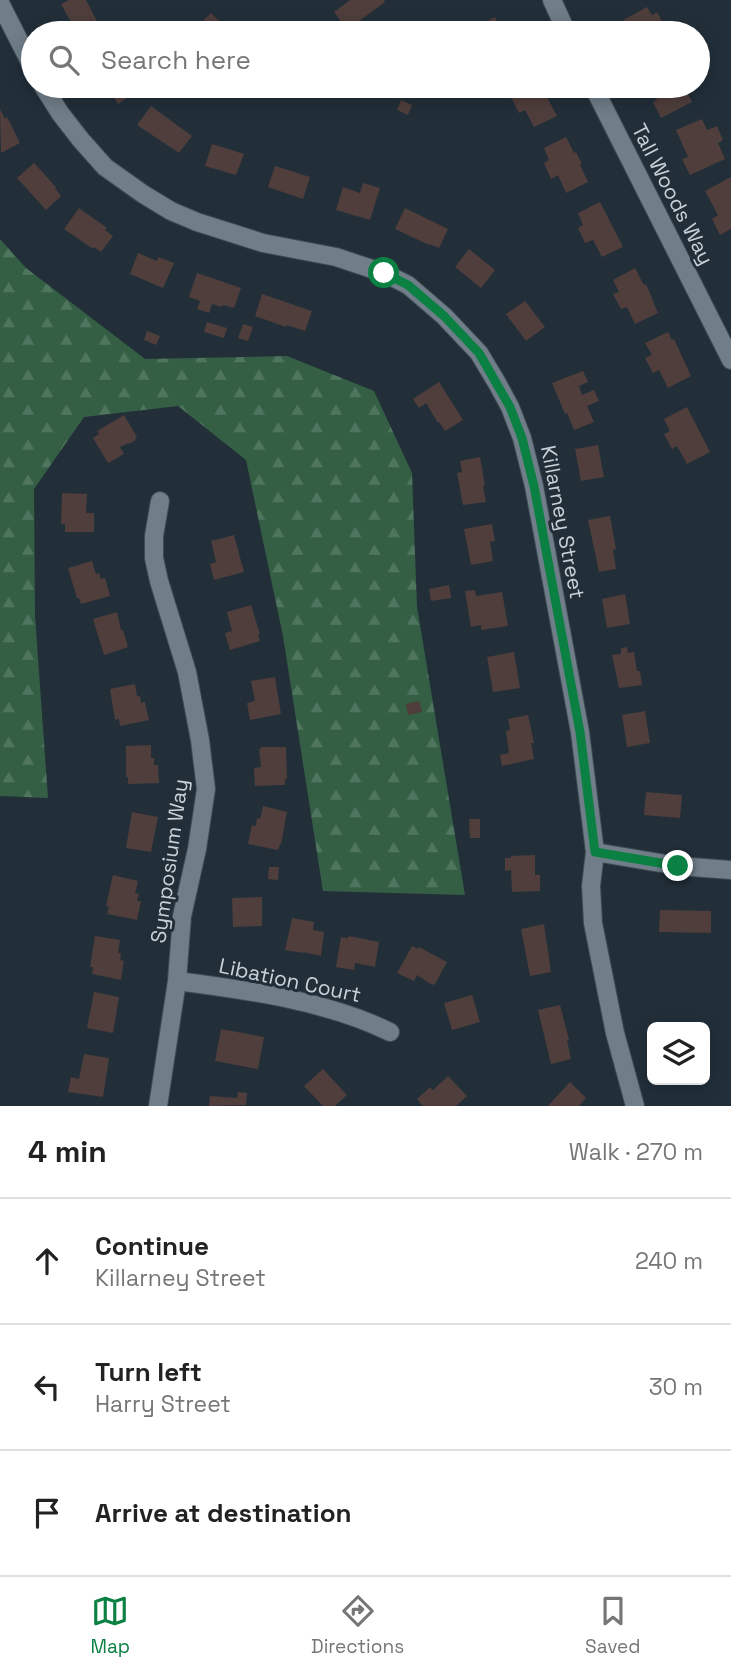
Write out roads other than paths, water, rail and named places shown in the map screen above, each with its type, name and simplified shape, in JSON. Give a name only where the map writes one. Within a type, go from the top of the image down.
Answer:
[{"type":"street","points":[[552,0],[562,21]]},
{"type":"street","points":[[0,3],[21,44]]},
{"type":"street","name":"Killarney Street","points":[[51,98],[80,140],[105,167],[143,194],[197,222],[263,243],[337,257],[384,273],[408,285],[444,316],[479,353],[510,407],[522,438],[534,486],[580,732],[595,852],[591,886],[593,923],[615,1033],[635,1106]]},
{"type":"street","name":"Tall Woods Way","points":[[599,98],[731,360]]},
{"type":"street","name":"Symposium Way","points":[[158,1106],[177,981],[182,916],[197,849],[206,789],[201,740],[187,672],[154,558],[154,536],[160,501]]},
{"type":"street","points":[[595,852],[678,866],[731,870]]},
{"type":"street","name":"Libation Court","points":[[177,981],[244,990],[339,1012],[390,1032]]}]
